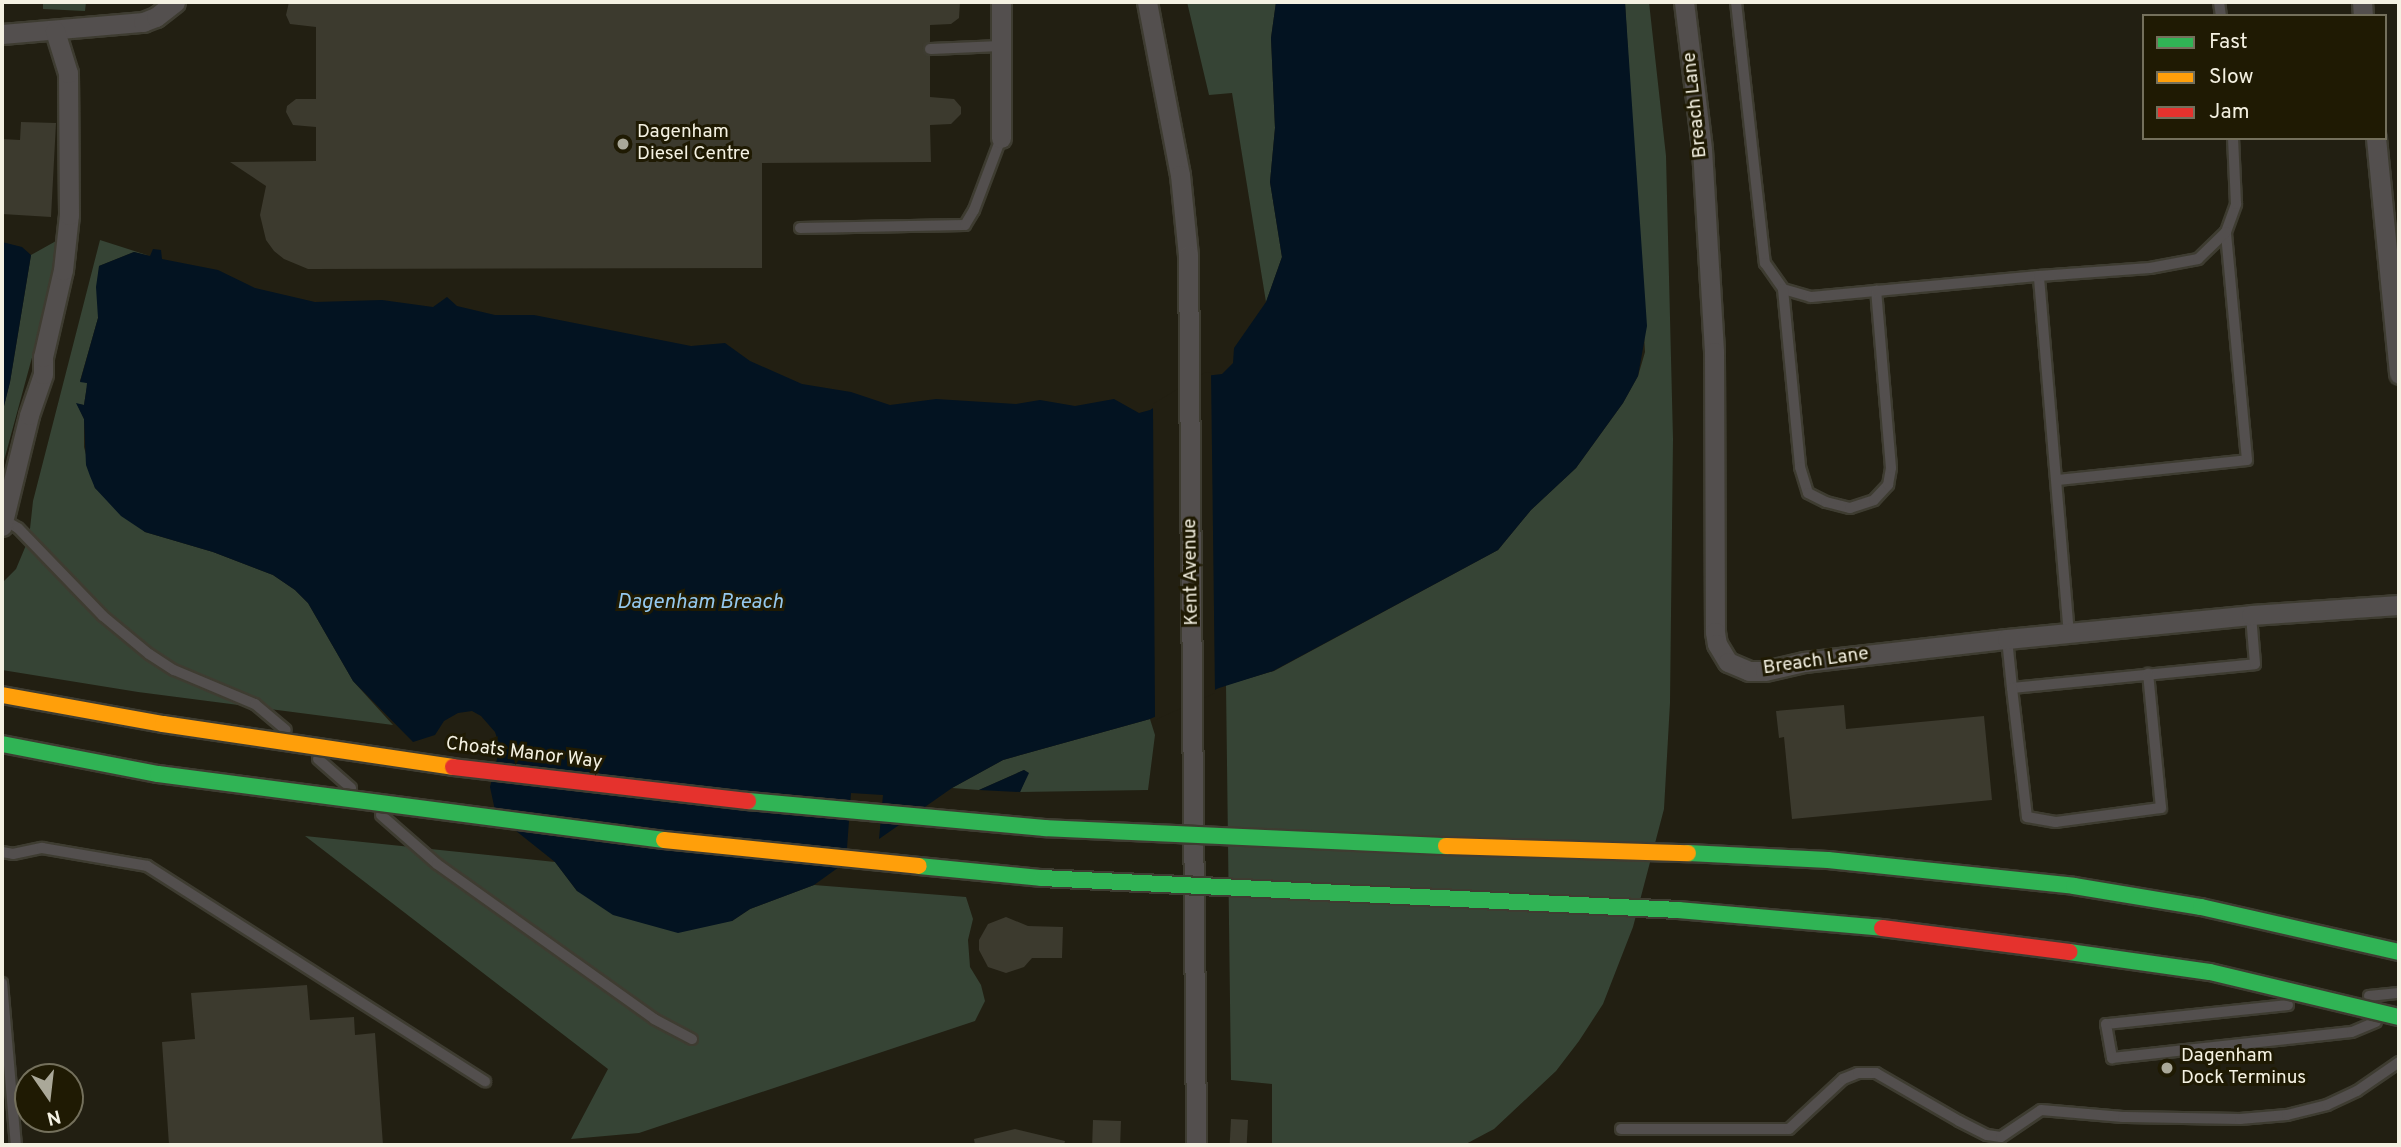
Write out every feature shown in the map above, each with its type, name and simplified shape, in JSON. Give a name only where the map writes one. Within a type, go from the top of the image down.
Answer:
[{"type":"highway","name":"Choats Manor Way","points":[[2,695],[163,724],[438,765],[714,798],[1045,828],[1828,860],[1948,871],[2112,892],[2201,907],[2399,952]]},
{"type":"highway","points":[[2,744],[158,774],[710,846],[1042,878],[1678,910],[1945,934],[2210,972],[2399,1014]]},
{"type":"street","points":[[2,34],[143,22],[156,17],[174,2]]},
{"type":"street","points":[[1001,2],[1001,138]]},
{"type":"street","name":"Kent Avenue","points":[[1147,2],[1180,175],[1188,255],[1196,1145]]},
{"type":"street","name":"Breach Lane","points":[[1684,2],[1702,149],[1714,352],[1715,632],[1728,662],[1738,667],[1765,671],[1804,662],[2007,639],[2251,615],[2399,605]]},
{"type":"street","points":[[3,523],[29,415],[43,374],[43,357],[63,270],[69,215],[68,74],[55,31]]},
{"type":"street","points":[[2376,140],[2399,374]]},
{"type":"lane","points":[[1736,2],[1765,263],[1783,289],[1800,467],[1808,493],[1826,502],[1850,508],[1874,500],[1888,485],[1891,468],[1876,291]]},
{"type":"lane","points":[[930,49],[1001,46]]},
{"type":"lane","points":[[800,228],[965,225],[974,210],[1001,138]]},
{"type":"lane","points":[[2058,480],[2247,460],[2226,232],[2236,204],[2233,140]]},
{"type":"lane","points":[[1783,289],[1811,297],[2150,268],[2199,258],[2226,232]]},
{"type":"lane","points":[[2039,276],[2069,635]]},
{"type":"lane","points":[[3,523],[18,528],[103,616],[149,654],[174,670],[255,704],[437,864],[654,1019],[692,1039]]},
{"type":"lane","points":[[2012,688],[2255,664],[2251,615]]},
{"type":"lane","points":[[2007,639],[2026,817],[2056,822],[2161,808],[2148,674]]},
{"type":"lane","points":[[2,852],[13,854],[42,848],[147,866],[485,1081]]},
{"type":"lane","points":[[2,983],[16,1145]]},
{"type":"lane","points":[[2399,993],[2106,1024],[2112,1058],[2353,1032],[2399,1014]]},
{"type":"lane","points":[[1621,1129],[1789,1129],[1843,1079],[1858,1073],[1876,1073],[1959,1121],[1987,1135],[2001,1137],[2041,1110],[2123,1117],[2240,1119],[2287,1115],[2327,1105],[2357,1091],[2399,1062]]},
{"type":"green space","points":[[43,2],[86,2],[85,11],[43,9]]},
{"type":"green space","points":[[1187,2],[1276,2],[1271,38],[1275,128],[1270,182],[1282,257],[1266,302],[1232,93],[1209,95]]},
{"type":"green space","points":[[1625,2],[1649,2],[1666,156],[1673,439],[1670,703],[1664,809],[1633,927],[1603,1004],[1579,1041],[1556,1071],[1494,1129],[1464,1145],[1272,1145],[1272,1084],[1231,1080],[1226,685],[1274,671],[1498,550],[1531,510],[1576,468],[1623,403],[1638,376],[1645,352]]},
{"type":"green space","points":[[65,236],[2,468],[2,414],[10,382],[31,255]]},
{"type":"green space","points":[[100,240],[150,256],[134,252],[99,266],[98,318],[80,381],[88,383],[84,405],[77,404],[84,419],[84,447],[95,488],[145,532],[213,552],[273,575],[295,590],[308,603],[353,681],[393,725],[138,692],[2,670],[2,583],[16,569],[29,538],[33,501]]},
{"type":"green space","points":[[1150,719],[1155,735],[1148,790],[1020,792],[1028,773],[1024,770],[979,790],[952,788],[1003,760]]},
{"type":"green space","points":[[305,836],[555,862],[577,891],[732,921],[750,909],[814,885],[966,897],[973,919],[968,940],[970,967],[981,985],[985,1001],[975,1021],[639,1133],[571,1139],[608,1069]]},
{"type":"water","name":"Dagenham Breach","points":[[1276,2],[1625,2],[1647,326],[1638,376],[1623,403],[1576,468],[1531,510],[1498,550],[1273,671],[1219,688],[1150,719],[1003,760],[952,788],[879,839],[883,795],[851,793],[846,862],[814,885],[750,909],[732,921],[678,933],[613,915],[577,891],[555,862],[496,815],[490,787],[500,747],[495,732],[481,716],[472,711],[458,713],[444,721],[435,735],[413,742],[353,681],[308,603],[295,590],[273,575],[213,552],[145,532],[121,516],[95,488],[90,476],[86,465],[84,419],[76,403],[84,405],[87,383],[80,382],[98,318],[96,287],[99,266],[134,252],[150,256],[153,249],[161,250],[162,259],[218,270],[255,288],[315,302],[382,300],[433,307],[447,297],[457,306],[495,315],[534,315],[691,346],[725,343],[750,361],[802,384],[851,392],[890,405],[936,399],[1016,404],[1040,400],[1075,406],[1114,399],[1139,413],[1150,410],[1205,376],[1222,374],[1233,363],[1234,348],[1266,302],[1282,257],[1270,182],[1275,128],[1271,38]]},
{"type":"water","points":[[2,242],[22,247],[31,255],[10,382],[2,414]]},
{"type":"water","points":[[1024,770],[1029,773],[1020,792],[979,790]]},
{"type":"pier","points":[[1211,372],[1215,693],[1155,720],[1153,404],[1204,373]]},
{"type":"building","name":"Dagenham Diesel Centre","points":[[289,2],[960,2],[959,18],[951,24],[930,25],[930,42],[923,49],[930,56],[930,97],[954,99],[961,107],[961,114],[951,124],[930,125],[931,162],[762,163],[762,268],[308,269],[284,259],[274,251],[266,240],[260,215],[266,186],[230,162],[316,161],[316,127],[293,125],[286,112],[287,106],[296,99],[316,99],[316,27],[290,24],[286,15]]},
{"type":"building","points":[[21,122],[56,123],[51,217],[2,214],[2,139],[20,140]]},
{"type":"building","points":[[1844,705],[1846,729],[1984,716],[1992,800],[1792,819],[1784,737],[1779,738],[1776,711]]},
{"type":"building","points":[[1006,917],[1028,926],[1063,927],[1062,958],[1032,958],[1024,967],[1006,973],[988,967],[979,950],[979,940],[988,924]]},
{"type":"building","points":[[307,985],[310,1020],[354,1017],[355,1035],[375,1033],[383,1145],[169,1145],[162,1042],[195,1039],[191,993]]},
{"type":"building","points":[[1231,1119],[1248,1120],[1247,1145],[1230,1145]]},
{"type":"building","points":[[1093,1120],[1121,1121],[1120,1145],[1092,1145]]},
{"type":"building","points":[[1015,1129],[1065,1141],[1064,1145],[975,1145],[974,1139]]},
{"type":"traffic: fast","points":[[2,744],[158,774],[664,840]]},
{"type":"traffic: fast","points":[[748,801],[1045,828],[1446,846]]},
{"type":"traffic: fast","points":[[1688,853],[1828,860],[2074,886],[2201,907],[2399,952]]},
{"type":"traffic: fast","points":[[919,866],[1042,878],[1678,910],[1882,928]]},
{"type":"traffic: fast","points":[[2069,952],[2210,972],[2399,1017]]},
{"type":"traffic: slow","points":[[2,695],[163,724],[453,767]]},
{"type":"traffic: slow","points":[[664,840],[919,866]]},
{"type":"traffic: slow","points":[[1446,846],[1688,853]]},
{"type":"traffic: jam","points":[[453,767],[748,801]]},
{"type":"traffic: jam","points":[[1882,928],[2069,952]]},
{"type":"place","name":"Dagenham Diesel Centre","points":[[623,144]]},
{"type":"place","name":"Dagenham Dock Terminus","points":[[2167,1068]]}]
